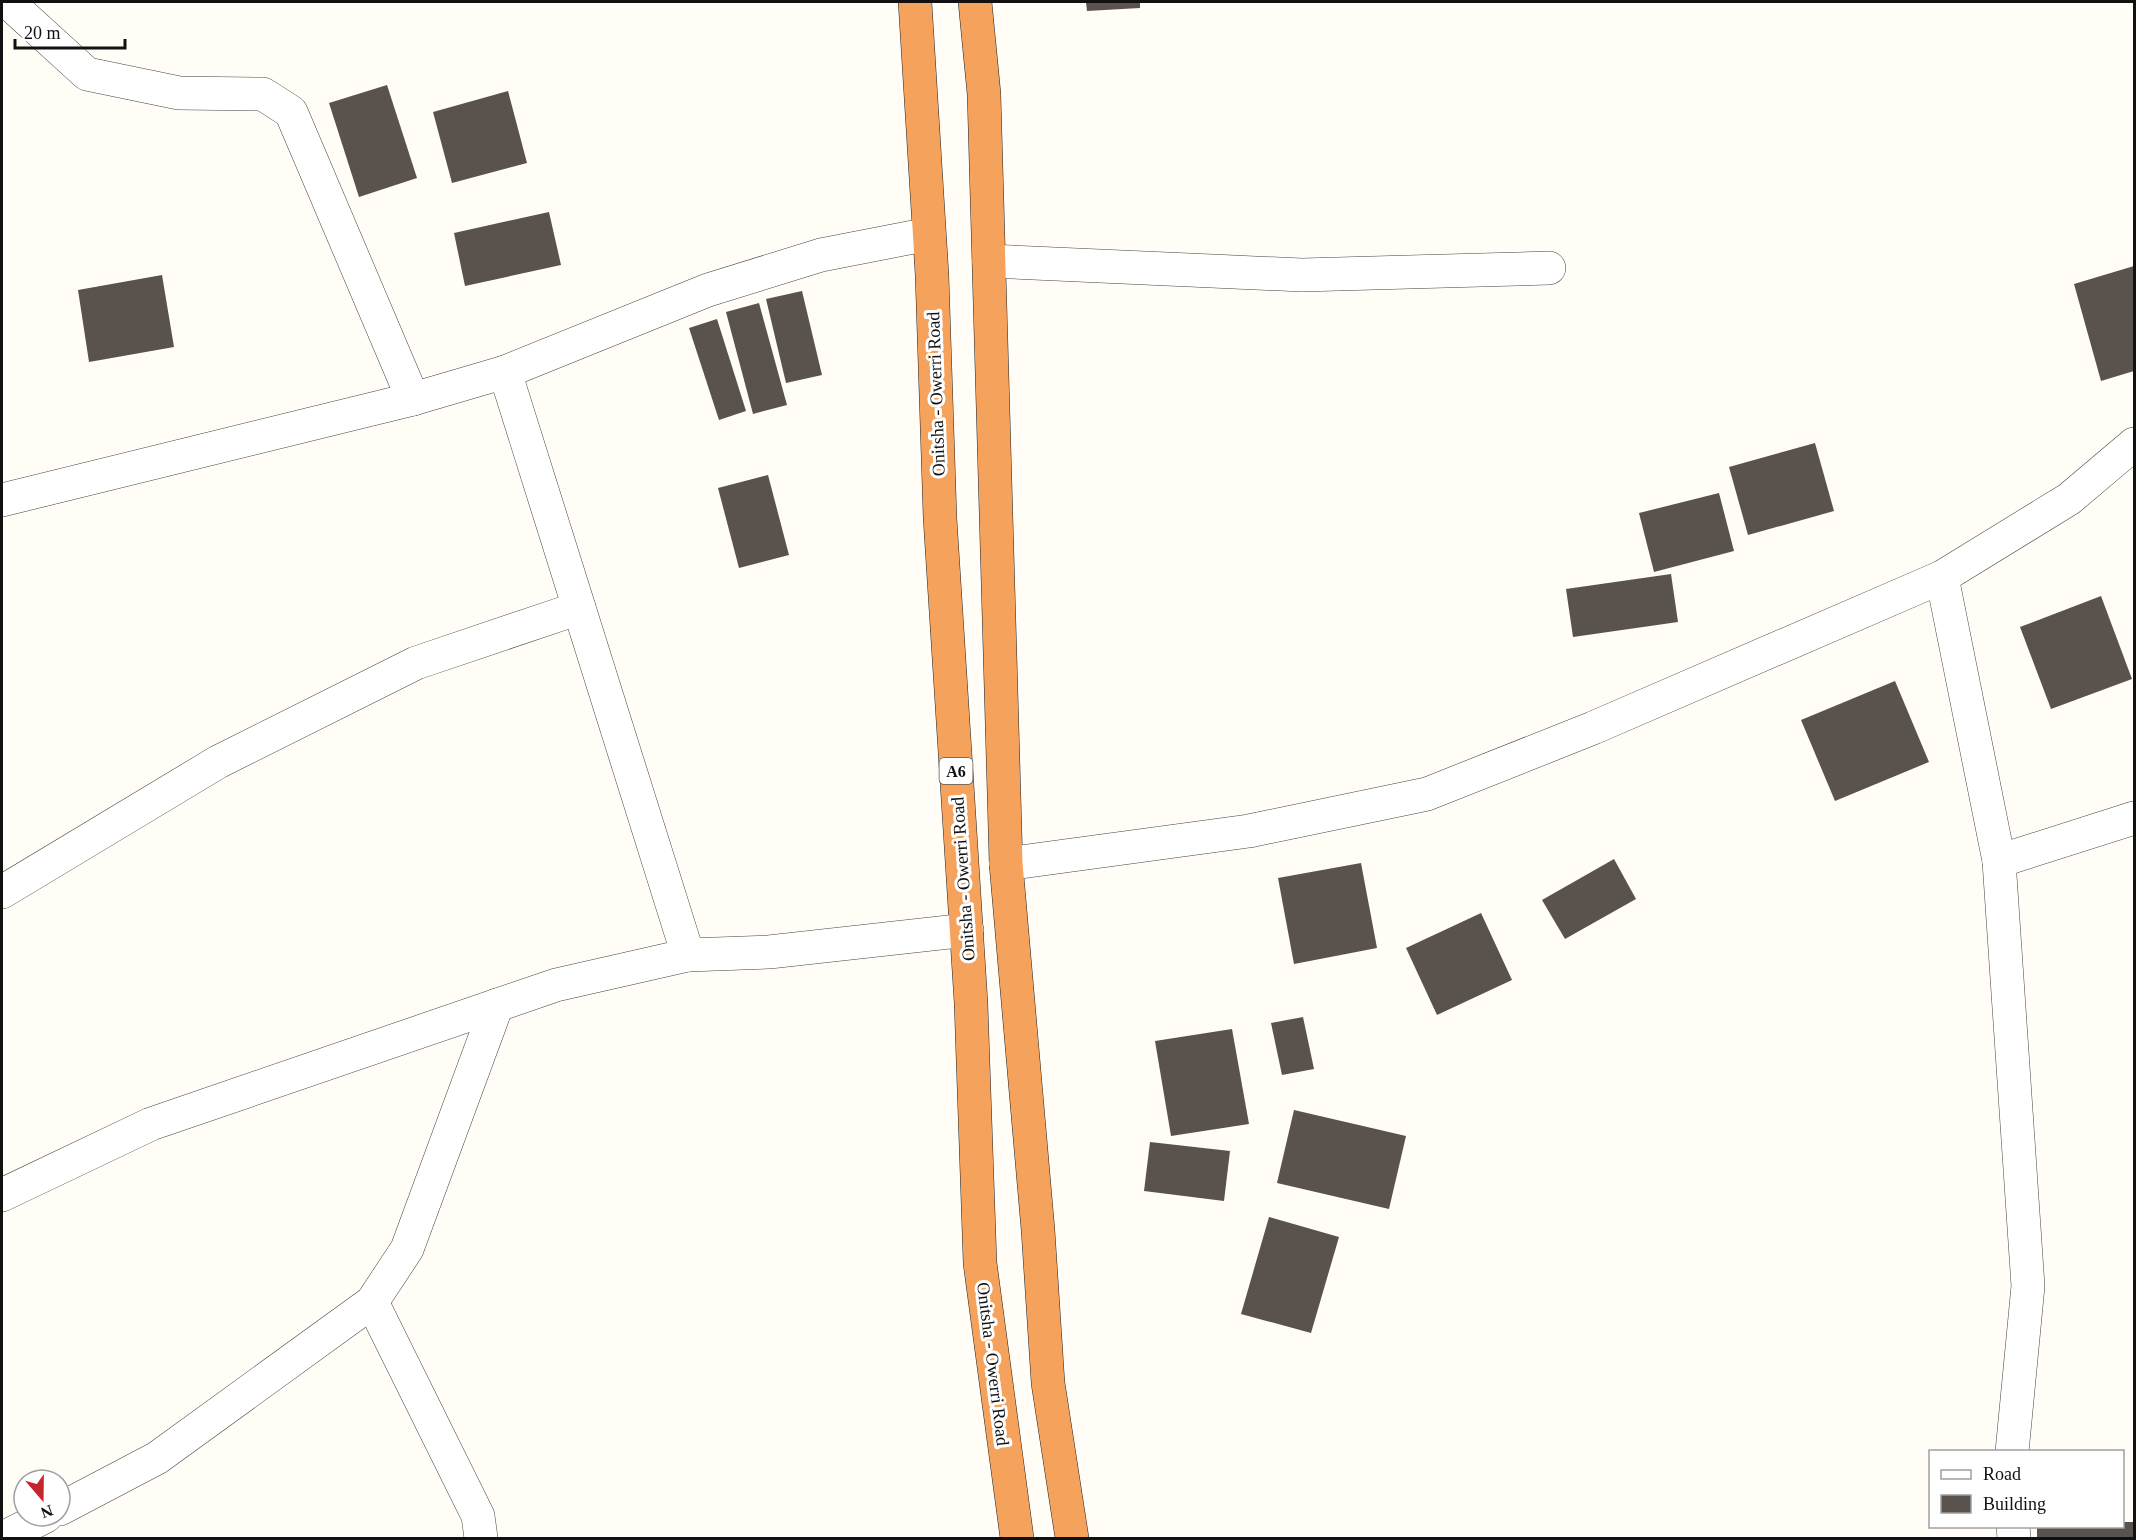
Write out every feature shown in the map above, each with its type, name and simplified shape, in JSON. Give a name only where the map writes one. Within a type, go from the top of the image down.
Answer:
[{"type":"highway","name":"Onitsha - Owerri Road","points":[[915,2],[929,234],[940,518],[971,1003],[980,1263],[1017,1539]]},
{"type":"highway","points":[[975,2],[984,94],[1006,864],[1038,1230],[1048,1383],[1072,1539]]},
{"type":"street","points":[[8,2],[87,74],[179,93],[263,94],[291,112],[413,399]]},
{"type":"street","points":[[2,500],[413,399],[505,372],[708,290],[821,255],[929,234]]},
{"type":"street","points":[[989,261],[1302,275],[1549,268]]},
{"type":"street","points":[[505,372],[688,956]]},
{"type":"street","points":[[1006,864],[1249,831],[1427,794],[1593,728],[1942,577],[2069,499],[2134,444]]},
{"type":"street","points":[[1942,577],[1999,861],[2028,1286],[2013,1450]]},
{"type":"street","points":[[2,892],[218,762],[416,663],[579,608]]},
{"type":"street","points":[[1999,861],[2134,818]]},
{"type":"street","points":[[2,1195],[151,1124],[556,984],[688,956],[769,952],[967,930]]},
{"type":"street","points":[[72,1503],[157,1458],[372,1302],[407,1249],[497,1005]]},
{"type":"street","points":[[372,1302],[478,1516],[481,1539]]},
{"type":"street","points":[[3,1539],[24,1528]]},
{"type":"building","points":[[1086,2],[1140,2],[1140,8],[1087,11]]},
{"type":"building","points":[[387,85],[417,178],[359,197],[329,103]]},
{"type":"building","points":[[508,91],[527,163],[452,183],[433,112]]},
{"type":"building","points":[[549,212],[561,265],[465,286],[454,233]]},
{"type":"building","points":[[2134,266],[2134,371],[2101,381],[2074,284]]},
{"type":"building","points":[[162,275],[174,347],[89,362],[78,290]]},
{"type":"building","points":[[802,291],[822,375],[786,383],[766,299]]},
{"type":"building","points":[[759,303],[787,405],[753,414],[726,312]]},
{"type":"building","points":[[717,319],[746,411],[719,420],[689,328]]},
{"type":"building","points":[[1815,443],[1834,511],[1748,535],[1729,467]]},
{"type":"building","points":[[768,475],[789,555],[739,568],[718,488]]},
{"type":"building","points":[[1719,493],[1734,551],[1654,572],[1639,513]]},
{"type":"building","points":[[1671,574],[1678,622],[1573,637],[1566,589]]},
{"type":"building","points":[[2101,596],[2132,679],[2051,709],[2020,627]]},
{"type":"building","points":[[1895,681],[1929,762],[1835,801],[1801,720]]},
{"type":"building","points":[[1614,859],[1636,899],[1565,939],[1542,900]]},
{"type":"building","points":[[1361,863],[1377,948],[1294,964],[1278,878]]},
{"type":"building","points":[[1481,913],[1512,980],[1437,1015],[1406,948]]},
{"type":"building","points":[[1303,1017],[1314,1069],[1282,1075],[1271,1023]]},
{"type":"building","points":[[1232,1029],[1249,1124],[1171,1136],[1155,1041]]},
{"type":"building","points":[[1294,1110],[1406,1136],[1389,1209],[1277,1183]]},
{"type":"building","points":[[1150,1142],[1230,1151],[1224,1201],[1144,1191]]},
{"type":"building","points":[[1269,1217],[1339,1237],[1311,1333],[1241,1314]]},
{"type":"building","points":[[2124,1522],[2134,1522],[2134,1538],[2037,1538],[2037,1528],[2124,1528]]}]
